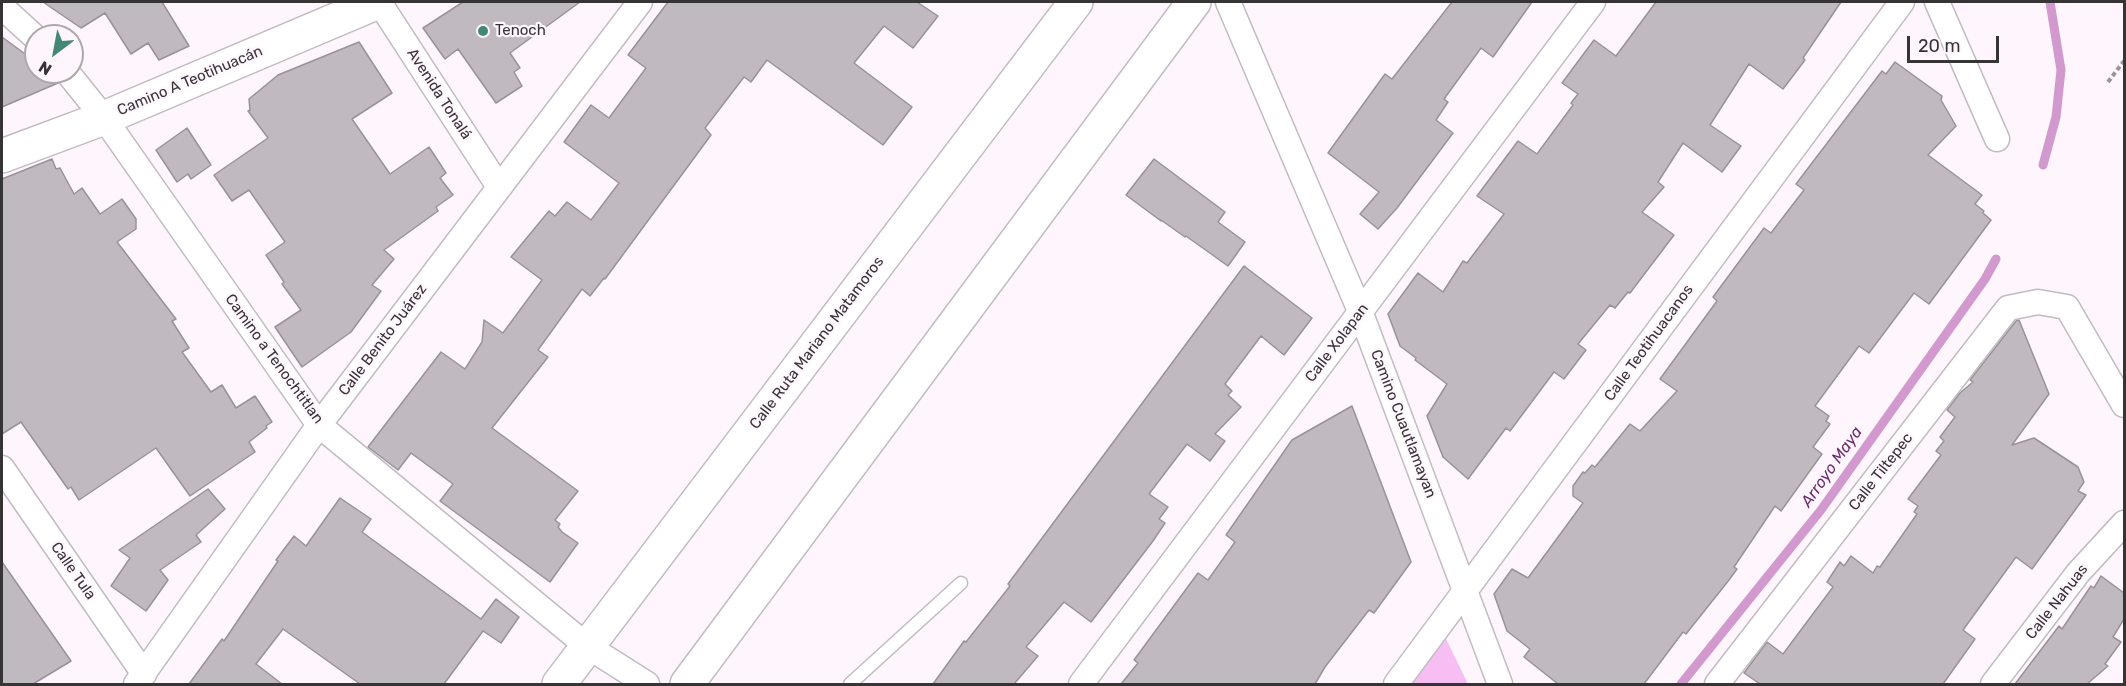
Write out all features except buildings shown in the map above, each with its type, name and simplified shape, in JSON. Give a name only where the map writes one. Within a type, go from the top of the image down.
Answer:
[{"type":"main road","name":"Camino A Teotihuacán","points":[[2,156],[104,118],[378,2]]},
{"type":"main road","name":"Calle Ruta Mariano Matamoros","points":[[559,684],[1076,2]]},
{"type":"main road","points":[[687,684],[1194,2]]},
{"type":"street","name":"Avenida Tonalá","points":[[378,2],[499,187]]},
{"type":"street","name":"Calle Benito Juárez","points":[[140,679],[319,425],[640,2]]},
{"type":"street","name":"Camino Cuautlamayan","points":[[1228,2],[1360,312],[1467,591],[1500,684]]},
{"type":"street","name":"Calle Xolapan","points":[[1081,684],[1593,2]]},
{"type":"street","name":"Calle Teotihuacanos","points":[[1396,684],[1902,2]]},
{"type":"street","points":[[1937,2],[1997,139]]},
{"type":"street","points":[[2,7],[24,27]]},
{"type":"street","name":"Camino a Tenochtitlan","points":[[77,84],[104,118],[319,425],[587,646],[647,684]]},
{"type":"street","name":"Calle Tiltepec","points":[[1717,684],[2008,308],[2038,302],[2067,307],[2124,405]]},
{"type":"street","name":"Calle Tula","points":[[2,468],[140,679]]},
{"type":"street","name":"Calle Nahuas","points":[[1993,684],[2078,573],[2124,523]]},
{"type":"lane","points":[[850,684],[961,583]]},
{"type":"path","points":[[2108,82],[2124,61]]},
{"type":"shaded area","points":[[1446,639],[1468,684],[1411,684]]},
{"type":"waterway","name":"Arroyo Maya","points":[[2043,165],[2056,117],[2061,70],[2050,2]]},
{"type":"waterway","name":"Arroyo Maya","points":[[1681,684],[1821,510],[1985,279],[1996,259]]},
{"type":"place","name":"Tenoch","points":[[483,31]]}]
